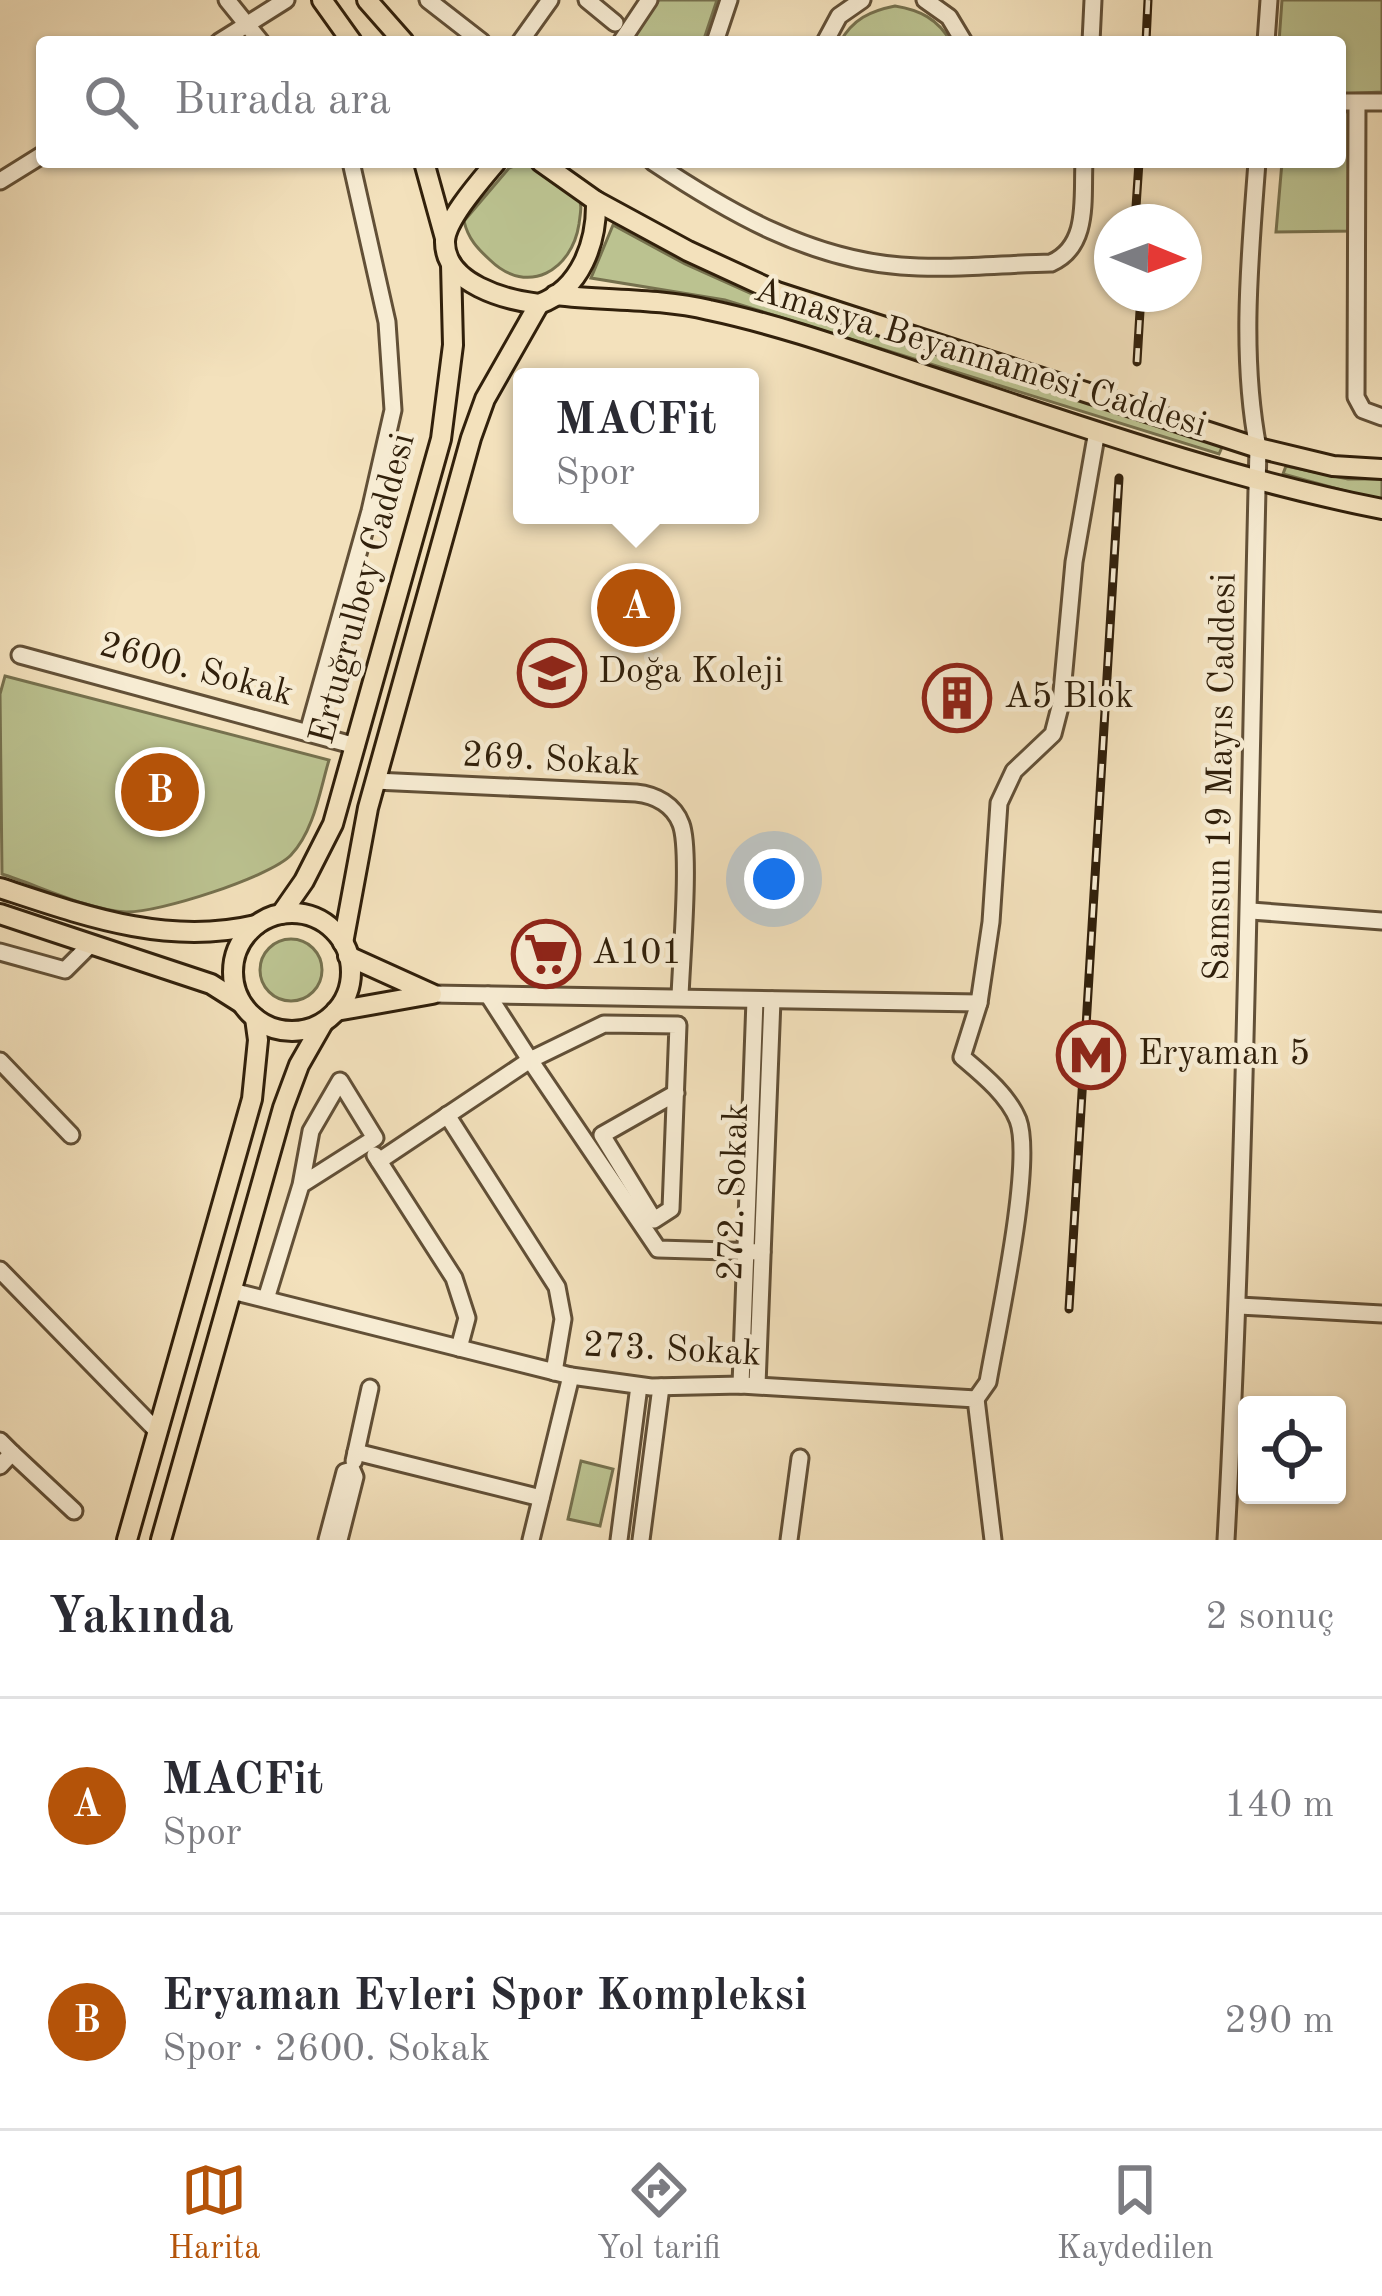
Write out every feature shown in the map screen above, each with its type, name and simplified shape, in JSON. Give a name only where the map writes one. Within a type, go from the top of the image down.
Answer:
[{"type":"main road","points":[[322,0],[348,36]]},
{"type":"main road","points":[[367,0],[399,36]]},
{"type":"main road","points":[[426,168],[445,240]]},
{"type":"main road","points":[[445,240],[451,224],[492,168]]},
{"type":"main road","name":"Amasya Beyannamesi Caddesi","points":[[549,168],[596,201],[777,292],[1258,448],[1333,466],[1382,469]]},
{"type":"main road","name":"Ertuğrulbey Caddesi","points":[[345,949],[376,781],[471,437],[485,399],[547,300],[571,281],[596,235],[596,201]]},
{"type":"main road","name":"Ertuğrulbey Caddesi","points":[[281,914],[333,824],[441,439],[453,345],[451,264],[445,240]]},
{"type":"main road","name":"Amasya Beyannamesi Caddesi","points":[[451,264],[482,289],[506,299],[642,300],[710,310],[1258,479],[1382,509]]},
{"type":"main road","points":[[0,889],[159,932],[202,934],[256,925],[281,914],[314,917],[328,926],[345,949],[432,994]]},
{"type":"main road","points":[[0,914],[211,984],[288,1031],[432,994]]},
{"type":"main road","points":[[127,1540],[252,1099],[258,1040],[235,987],[236,952],[256,925]]},
{"type":"main road","points":[[161,1540],[283,1108],[299,1065],[350,983],[345,949]]},
{"type":"street","points":[[227,0],[256,36]]},
{"type":"street","points":[[229,36],[286,0]]},
{"type":"street","points":[[428,0],[474,36]]},
{"type":"street","points":[[524,36],[550,0]]},
{"type":"street","points":[[587,0],[616,23]]},
{"type":"street","points":[[625,36],[650,0]]},
{"type":"street","points":[[828,36],[839,16],[862,0]]},
{"type":"street","points":[[925,0],[949,17],[960,36]]},
{"type":"street","points":[[1090,36],[1093,0]]},
{"type":"street","points":[[1266,36],[1269,0]]},
{"type":"street","points":[[717,36],[722,2]]},
{"type":"street","points":[[1382,102],[1349,103],[1356,397],[1363,410],[1382,417]]},
{"type":"street","points":[[0,181],[36,158]]},
{"type":"street","points":[[308,732],[393,410],[387,322],[351,168]]},
{"type":"street","points":[[674,168],[764,228],[850,256],[900,266],[1051,263],[1062,258],[1077,241],[1083,168]]},
{"type":"street","name":"Samsun 19 Mayıs Caddesi","points":[[1226,1540],[1239,1306],[1250,911],[1258,448],[1250,405],[1248,278],[1257,168]]},
{"type":"street","points":[[993,1540],[976,1399],[988,1382],[1018,1196],[1021,1136],[1015,1114],[987,1078],[962,1057],[979,1003],[991,922],[999,803],[1014,771],[1053,734],[1061,703],[1074,562],[1096,431]]},
{"type":"street","name":"2600. Sokak","points":[[20,655],[356,746]]},
{"type":"street","name":"269. Sokak","points":[[376,781],[637,793],[659,798],[673,810],[684,838],[680,998]]},
{"type":"street","points":[[1250,911],[1382,921]]},
{"type":"street","points":[[0,952],[64,970],[92,944]]},
{"type":"street","points":[[432,994],[979,1003]]},
{"type":"street","points":[[488,995],[658,1250],[754,1252]]},
{"type":"street","name":"272. Sokak","points":[[749,1385],[763,1000]]},
{"type":"street","points":[[379,1161],[530,1060],[604,1024],[678,1025],[676,1093],[671,1209],[654,1220],[602,1135],[676,1093]]},
{"type":"street","points":[[0,1061],[71,1135]]},
{"type":"street","points":[[266,1299],[301,1185],[310,1131],[340,1081],[375,1138],[301,1185]]},
{"type":"street","points":[[447,1115],[557,1287],[562,1319],[554,1372]]},
{"type":"street","points":[[367,1143],[454,1278],[467,1318],[460,1348]]},
{"type":"street","points":[[0,1270],[158,1432]]},
{"type":"street","name":"273. Sokak","points":[[232,1291],[554,1372],[639,1386],[749,1385],[976,1399]]},
{"type":"street","points":[[1239,1306],[1382,1314]]},
{"type":"street","points":[[531,1540],[572,1376]]},
{"type":"street","points":[[619,1540],[639,1386]]},
{"type":"street","points":[[641,1540],[661,1387]]},
{"type":"street","points":[[339,1540],[356,1477],[354,1461],[370,1388]]},
{"type":"street","points":[[0,1466],[6,1447],[74,1511]]},
{"type":"street","points":[[789,1540],[800,1457]]},
{"type":"street","points":[[354,1461],[542,1498]]},
{"type":"street","points":[[327,1540],[345,1472],[354,1461]]},
{"type":"green space","points":[[659,0],[717,0],[705,36],[633,36]]},
{"type":"green space","points":[[1282,0],[1382,0],[1382,92],[1346,94],[1346,36],[1279,36]]},
{"type":"green space","points":[[895,6],[912,10],[947,36],[844,36],[863,17]]},
{"type":"green space","points":[[1346,112],[1351,112],[1354,231],[1276,232],[1281,168],[1346,168]]},
{"type":"green space","points":[[509,168],[539,169],[578,196],[581,206],[575,240],[567,254],[558,265],[533,277],[504,271],[490,260],[474,243],[464,221]]},
{"type":"green space","points":[[613,225],[770,302],[1223,445],[1219,454],[725,300],[591,278]]},
{"type":"green space","points":[[1286,466],[1348,479],[1382,479],[1382,501],[1283,474]]},
{"type":"green space","points":[[5,676],[329,760],[299,845],[261,873],[213,892],[141,911],[97,907],[2,874],[0,694]]},
{"type":"green space","points":[[291,939],[313,948],[322,970],[313,992],[291,1001],[269,992],[260,970],[269,948]]},
{"type":"green space","points":[[581,1461],[613,1469],[600,1526],[568,1519]]},
{"type":"railway","points":[[1146,36],[1148,0]]},
{"type":"railway","points":[[1136,204],[1139,168]]},
{"type":"railway","points":[[1137,362],[1140,312]]},
{"type":"railway","points":[[1069,1309],[1119,478]]},
{"type":"place","name":"MACFit","points":[[636,608]]},
{"type":"place","name":"Doğa Koleji","points":[[552,673]]},
{"type":"place","name":"A5 Blok","points":[[957,698]]},
{"type":"place","name":"Eryaman Evleri Spor Kompleksi","points":[[160,792]]},
{"type":"place","name":"A101","points":[[546,954]]},
{"type":"place","name":"Eryaman 5","points":[[1091,1055]]}]
